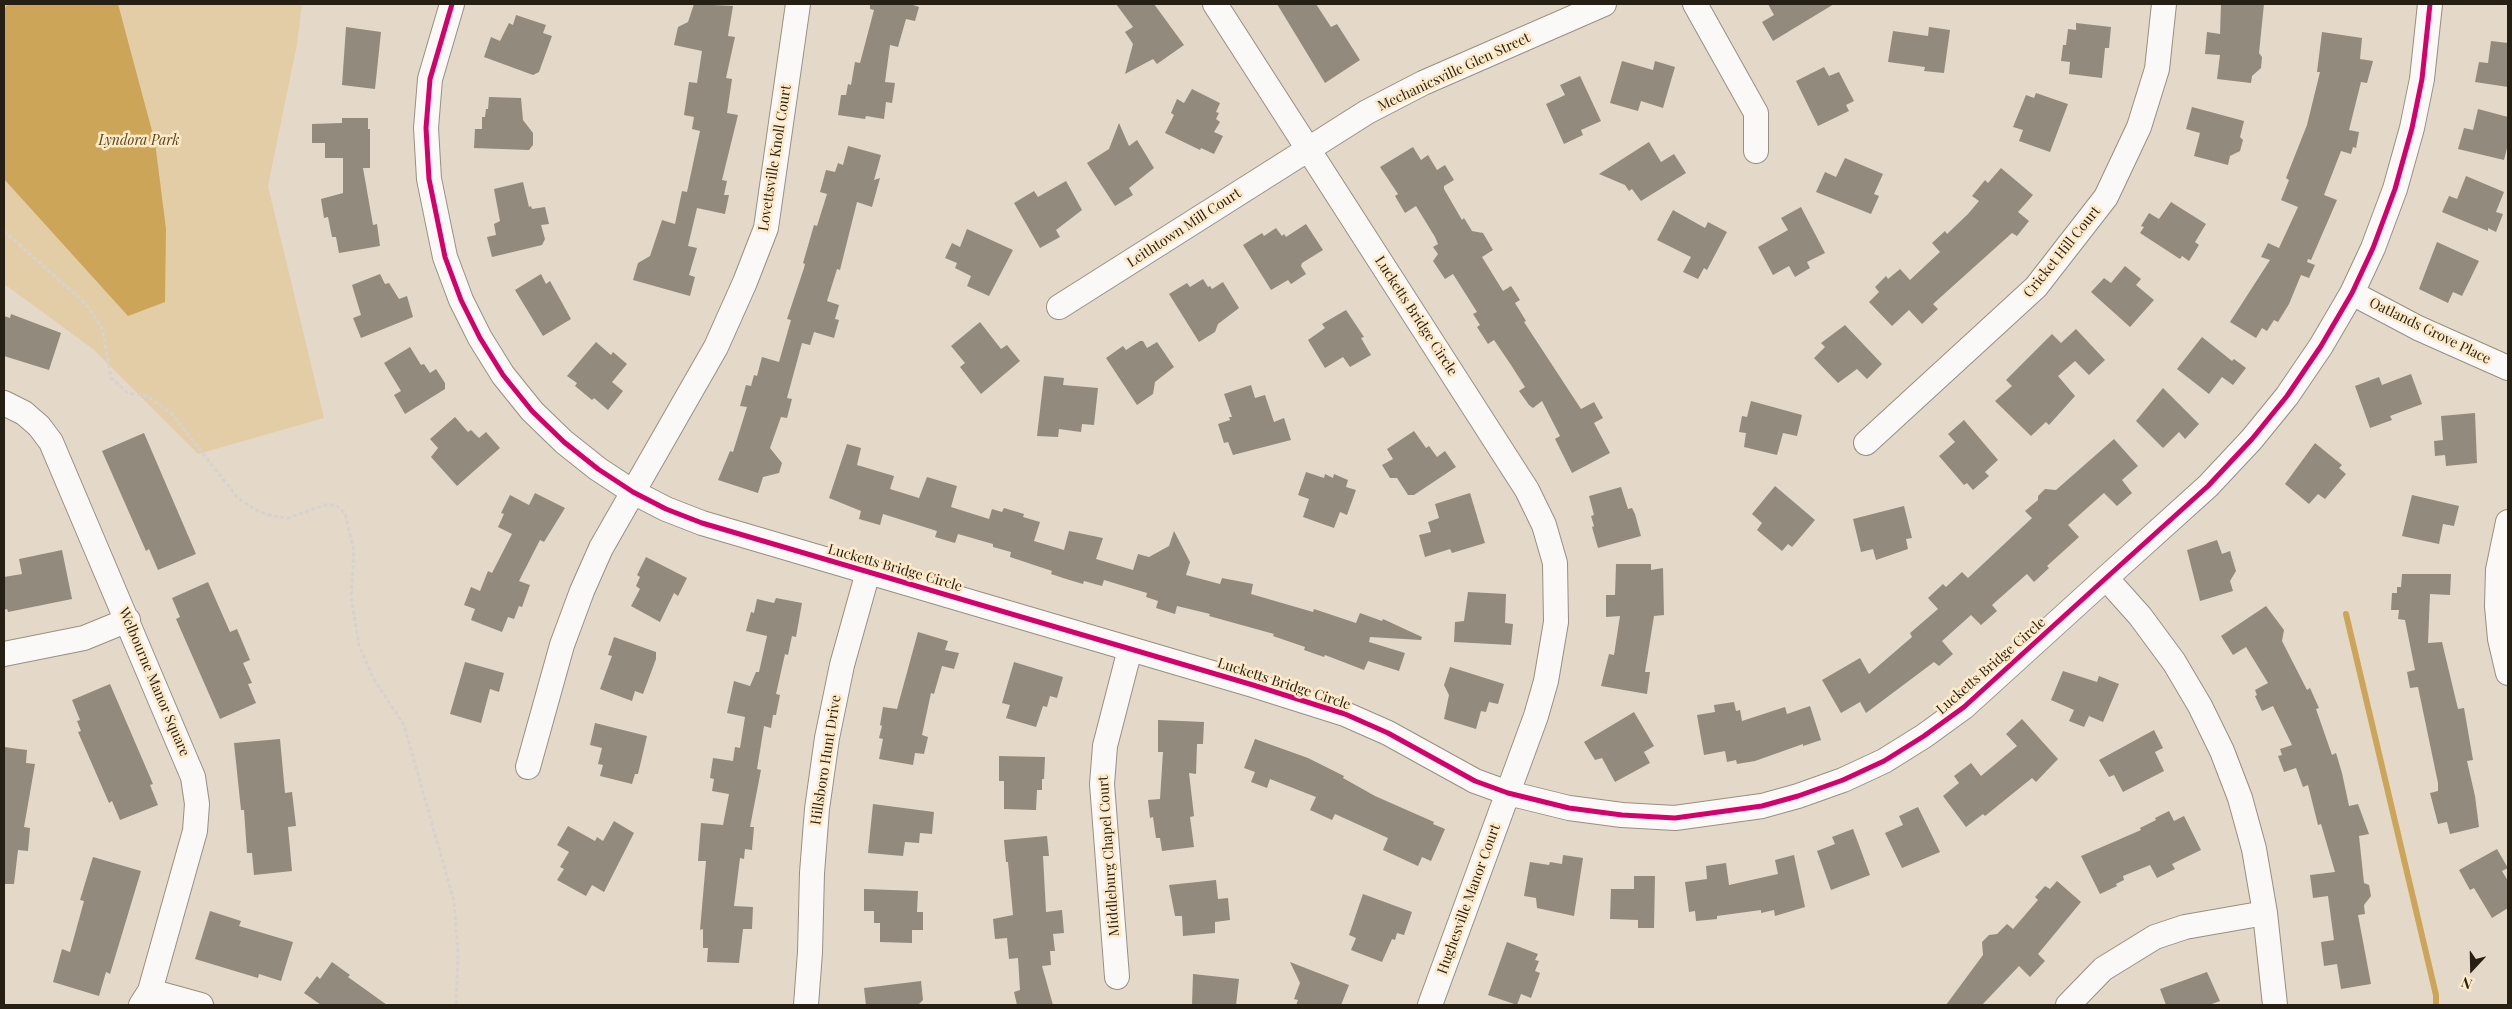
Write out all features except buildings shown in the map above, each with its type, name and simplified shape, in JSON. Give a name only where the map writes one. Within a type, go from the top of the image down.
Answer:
[{"type":"street","name":"Lucketts Bridge Circle","points":[[452,4],[430,79],[426,128],[429,179],[441,243],[461,300],[480,338],[504,375],[532,411],[564,442],[598,469],[633,492],[666,509],[702,523],[1345,714],[1388,733],[1475,781],[1508,793],[1569,808],[1622,815],[1675,818],[1762,806],[1798,796],[1868,768],[1924,736],[1964,707],[2208,486],[2252,439],[2287,396],[2321,346],[2352,293],[2373,248],[2395,189],[2412,128],[2422,79],[2430,4]]},
{"type":"street","name":"Lovettsville Knoll Court","points":[[528,767],[562,645],[582,591],[601,548],[716,347],[745,282],[766,228],[798,4]]},
{"type":"street","name":"Lucketts Bridge Circle","points":[[1215,4],[1527,490],[1544,525],[1555,563],[1556,622],[1546,681],[1508,793]]},
{"type":"street","name":"Mechanicsville Glen Street","points":[[1308,148],[1367,112],[1423,84],[1604,4]]},
{"type":"street","points":[[1695,4],[1756,113],[1756,151]]},
{"type":"street","name":"Cricket Hill Court","points":[[1866,444],[2036,287],[2106,197],[2139,127],[2157,69],[2164,4]]},
{"type":"street","name":"Leithtown Mill Court","points":[[1059,307],[1308,148]]},
{"type":"street","name":"Oatlands Grove Place","points":[[2352,293],[2418,328],[2508,368]]},
{"type":"street","name":"Welbourne Manor Square","points":[[4,403],[24,414],[39,426],[51,442],[191,768],[197,804],[195,832],[147,1000]]},
{"type":"street","points":[[2508,522],[2498,570],[2497,606],[2500,639],[2508,673]]},
{"type":"street","name":"Hillsboro Hunt Drive","points":[[806,1005],[810,952],[812,873],[827,738],[842,665],[868,572]]},
{"type":"street","points":[[2106,578],[2140,616],[2174,662],[2200,706],[2222,751],[2240,798],[2254,849],[2265,913],[2275,1005]]},
{"type":"street","points":[[4,654],[84,638],[128,620]]},
{"type":"street","name":"Middleburg Chapel Court","points":[[1117,977],[1102,784],[1104,746],[1130,649]]},
{"type":"street","name":"Hughesville Manor Court","points":[[1430,1005],[1508,793]]},
{"type":"street","points":[[2068,1005],[2103,969],[2127,953],[2156,938],[2185,927],[2265,913]]},
{"type":"street","name":"Hillsboro Hunt Drive","points":[[810,952],[819,1005]]},
{"type":"street","points":[[147,1000],[201,1005]]},
{"type":"path","points":[[4,231],[86,304],[102,328],[111,378],[128,393],[148,396],[172,414],[237,497],[254,509],[272,516],[288,518],[325,504],[336,504],[345,513],[354,551],[351,596],[359,646],[373,678],[404,725],[454,900],[458,982],[456,1003]]},
{"type":"green space","name":"Lyndora Park","points":[[4,4],[302,4],[297,44],[268,186],[324,418],[198,454],[93,349],[4,284]]},
{"type":"shaded area","points":[[8,4],[118,4],[155,142],[166,229],[165,302],[128,316],[4,179],[4,9]]},
{"type":"waterway","points":[[2346,614],[2436,995],[2436,1005]]},
{"type":"cycle path","points":[[452,4],[430,79],[426,128],[429,179],[445,257],[461,300],[480,338],[503,375],[532,411],[564,442],[598,469],[633,492],[666,509],[702,523],[1253,685],[1345,714],[1388,733],[1475,781],[1508,793],[1569,808],[1622,815],[1675,818],[1762,806],[1798,796],[1843,780],[1884,761],[1924,736],[1964,707],[2208,486],[2252,439],[2287,396],[2321,346],[2352,293],[2373,248],[2395,189],[2412,128],[2422,79],[2430,4]]}]
